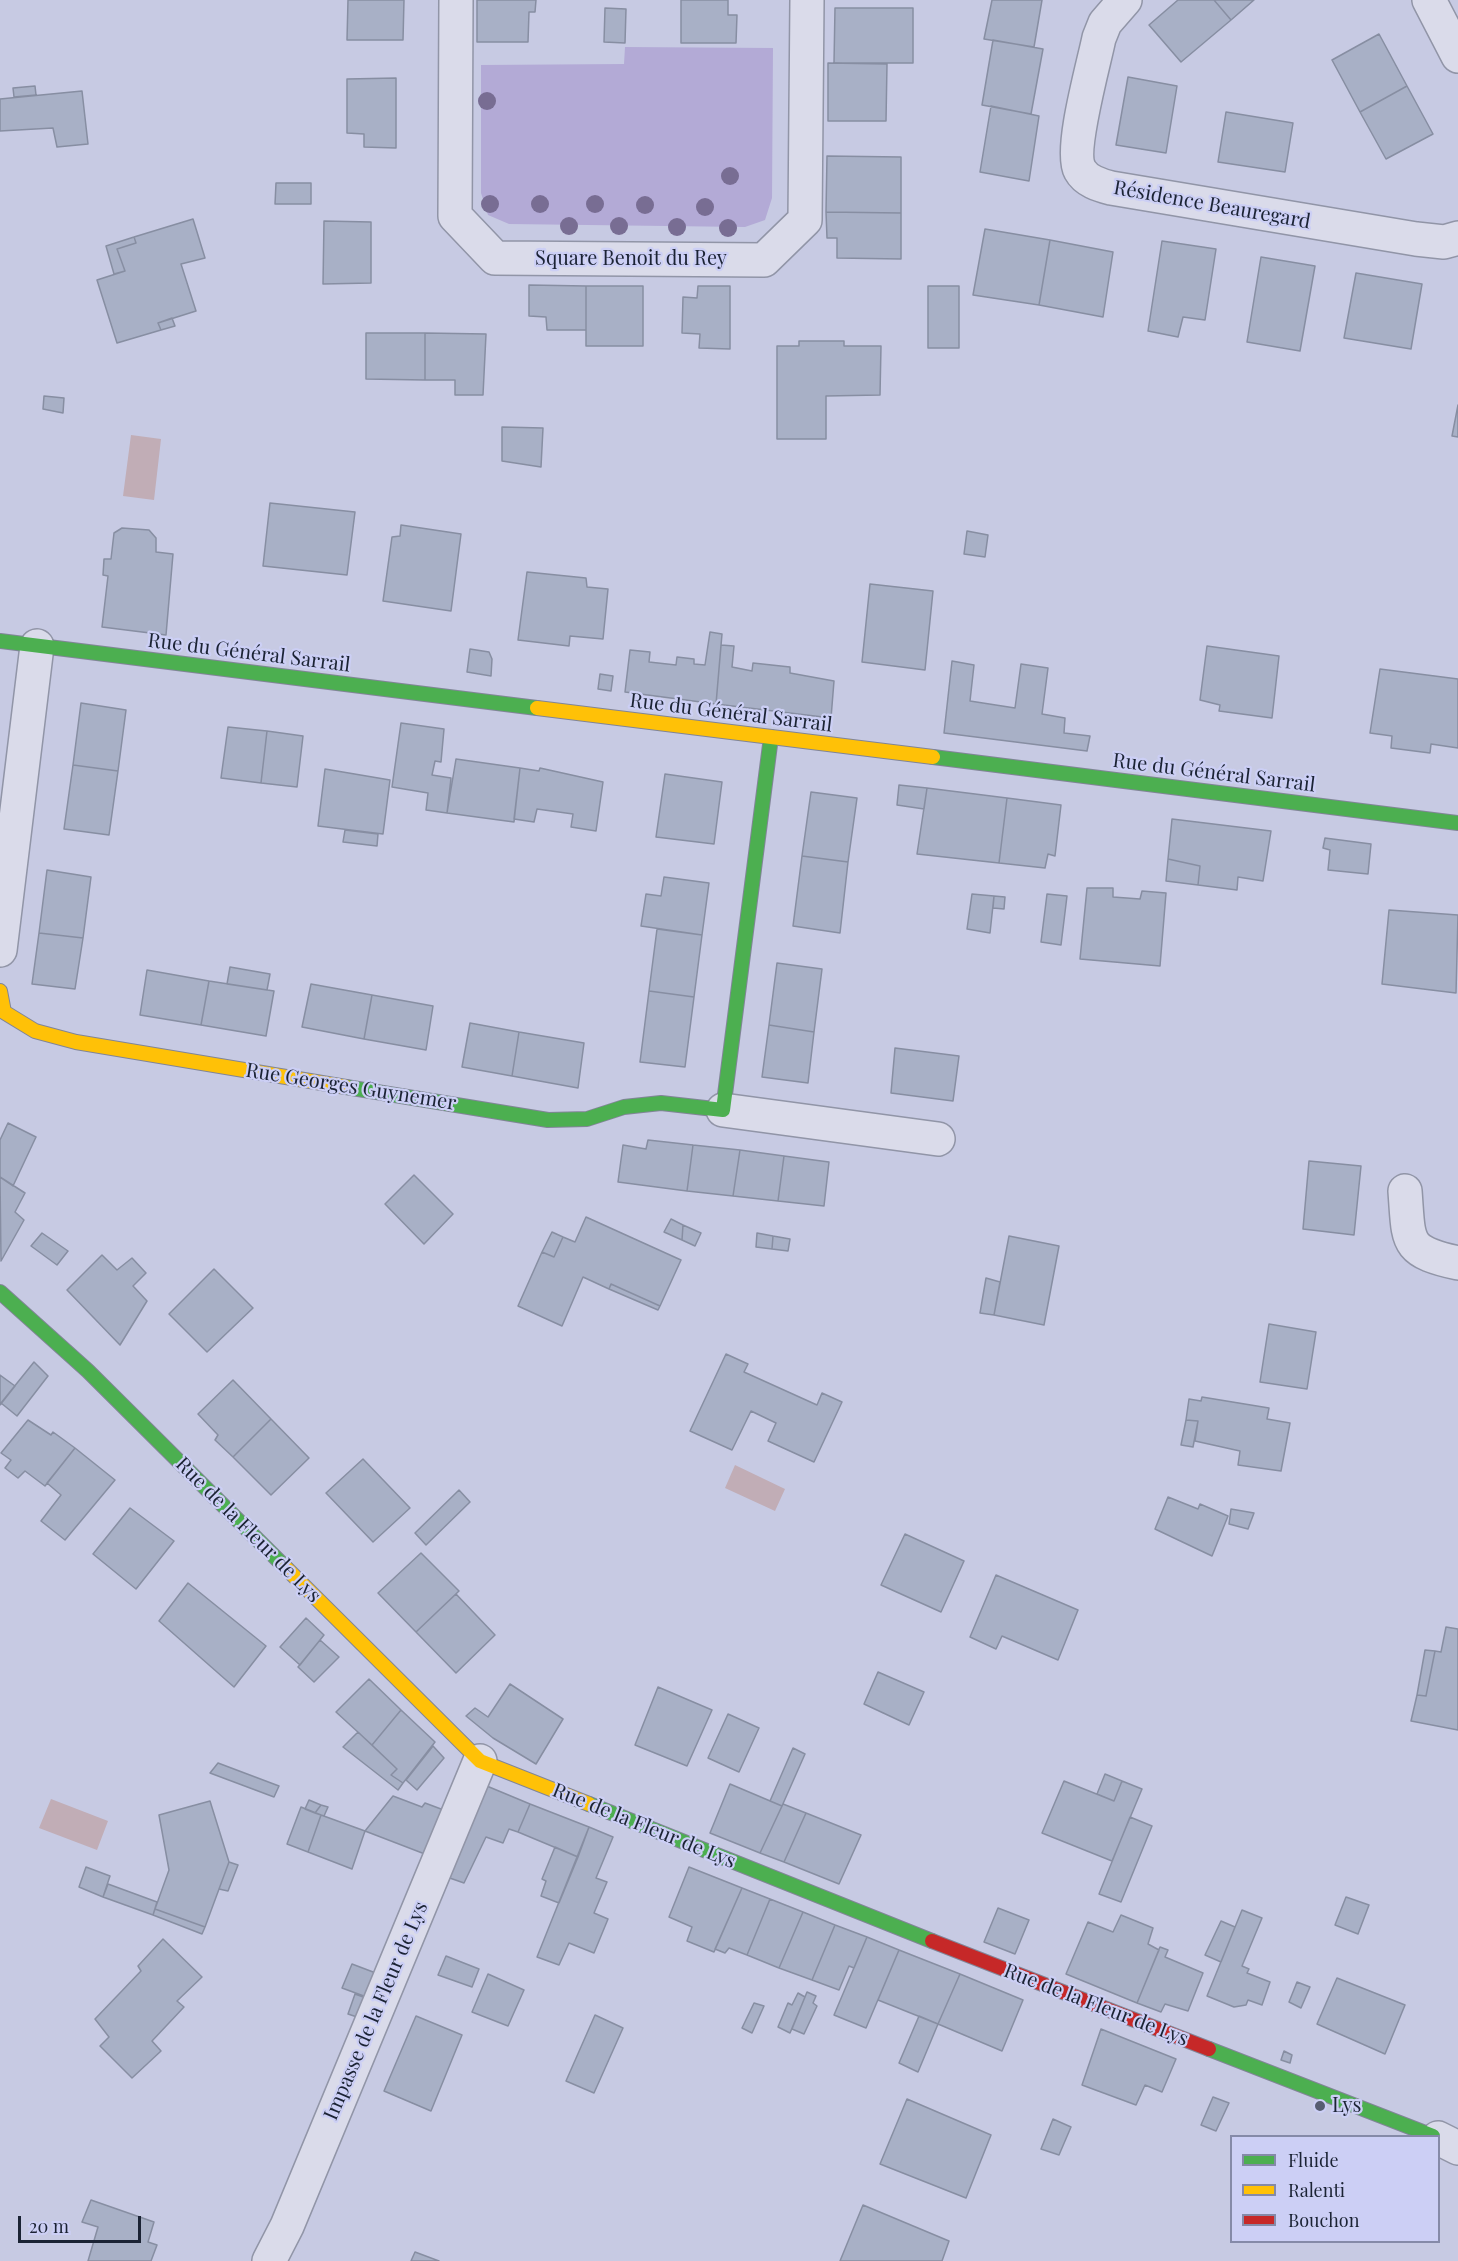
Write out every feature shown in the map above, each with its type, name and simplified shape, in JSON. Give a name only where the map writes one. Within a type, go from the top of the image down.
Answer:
[{"type":"street","name":"Square Benoit du Rey","points":[[456,0],[455,216],[495,258],[741,260],[764,260],[805,220],[807,0]]},
{"type":"street","name":"Résidence Beauregard","points":[[1125,0],[1105,23],[1099,38],[1077,143],[1078,164],[1091,181],[1111,188],[1416,239],[1444,242],[1458,238]]},
{"type":"street","points":[[1429,0],[1458,56]]},
{"type":"street","name":"Rue du Général Sarrail","points":[[0,641],[1458,823]]},
{"type":"street","points":[[0,950],[37,646]]},
{"type":"street","points":[[723,1110],[771,737]]},
{"type":"street","name":"Rue Georges Guynemer","points":[[0,991],[4,1012],[35,1031],[76,1042],[537,1118],[587,1119],[624,1107],[661,1103],[938,1139]]},
{"type":"street","points":[[1405,1191],[1412,1242],[1421,1253],[1458,1263]]},
{"type":"street","name":"Rue de la Fleur de Lys","points":[[0,1292],[88,1371],[480,1761],[975,1958],[1431,2135]]},
{"type":"street","name":"Impasse de la Fleur de Lys","points":[[269,2261],[287,2226],[480,1761]]},
{"type":"street","points":[[1440,2139],[1458,2148]]},
{"type":"shaded area","points":[[625,47],[773,48],[772,198],[765,220],[745,227],[509,224],[488,215],[481,193],[481,65],[624,64]]},
{"type":"shaded area","points":[[131,435],[161,439],[154,500],[123,496]]},
{"type":"shaded area","points":[[735,1465],[785,1489],[775,1511],[725,1488]]},
{"type":"shaded area","points":[[51,1799],[108,1821],[97,1850],[39,1828]]},
{"type":"building","points":[[348,0],[404,0],[403,40],[347,40]]},
{"type":"building","points":[[477,0],[536,0],[535,12],[529,12],[528,42],[477,42]]},
{"type":"building","points":[[681,0],[728,0],[728,15],[737,15],[736,43],[681,43]]},
{"type":"building","points":[[992,0],[1042,0],[1034,47],[984,39]]},
{"type":"building","points":[[1178,0],[1214,0],[1231,20],[1181,62],[1149,25]]},
{"type":"building","points":[[1214,0],[1254,0],[1231,20]]},
{"type":"building","points":[[605,8],[626,9],[625,43],[604,42]]},
{"type":"building","points":[[835,8],[913,8],[913,63],[834,63]]},
{"type":"building","points":[[1379,34],[1407,86],[1360,112],[1332,60]]},
{"type":"building","points":[[993,40],[1043,49],[1031,114],[982,105]]},
{"type":"building","points":[[828,63],[887,64],[886,121],[828,121]]},
{"type":"building","points":[[1128,77],[1177,86],[1166,153],[1116,145]]},
{"type":"building","points":[[396,78],[396,148],[364,147],[364,134],[347,133],[347,79]]},
{"type":"building","points":[[35,86],[36,95],[14,97],[13,88]]},
{"type":"building","points":[[1407,86],[1433,134],[1386,159],[1360,112]]},
{"type":"building","points":[[82,91],[88,144],[57,147],[53,128],[0,131],[0,99]]},
{"type":"building","points":[[991,106],[1039,116],[1029,181],[980,172]]},
{"type":"building","points":[[1226,112],[1293,123],[1285,172],[1218,162]]},
{"type":"building","points":[[827,156],[901,157],[901,213],[826,212]]},
{"type":"building","points":[[276,183],[311,183],[311,204],[275,204]]},
{"type":"building","points":[[826,212],[901,213],[901,259],[837,258],[837,238],[827,238]]},
{"type":"building","points":[[193,219],[205,258],[181,264],[196,311],[158,323],[161,330],[117,343],[97,280],[125,271],[117,249],[136,243],[134,237]]},
{"type":"building","points":[[324,221],[371,222],[371,283],[323,284]]},
{"type":"building","points":[[985,229],[1050,240],[1039,305],[973,295]]},
{"type":"building","points":[[134,237],[136,243],[117,249],[125,271],[114,274],[106,246]]},
{"type":"building","points":[[1050,240],[1113,252],[1103,317],[1039,305]]},
{"type":"building","points":[[1162,241],[1216,249],[1205,320],[1183,317],[1178,337],[1148,331]]},
{"type":"building","points":[[1261,257],[1315,266],[1300,351],[1247,342]]},
{"type":"building","points":[[1356,273],[1422,284],[1411,349],[1344,338]]},
{"type":"building","points":[[529,285],[586,286],[586,330],[547,330],[546,317],[529,316]]},
{"type":"building","points":[[586,286],[643,286],[643,346],[586,346]]},
{"type":"building","points":[[698,286],[730,286],[730,349],[699,348],[700,334],[682,333],[683,297],[697,298]]},
{"type":"building","points":[[928,286],[959,286],[959,348],[928,348]]},
{"type":"building","points":[[172,318],[175,326],[161,330],[158,323]]},
{"type":"building","points":[[366,333],[425,333],[425,380],[366,379]]},
{"type":"building","points":[[425,333],[486,334],[483,395],[455,395],[455,380],[425,380]]},
{"type":"building","points":[[799,341],[844,341],[844,346],[881,346],[880,395],[826,396],[826,439],[777,439],[777,346],[799,346]]},
{"type":"building","points":[[44,396],[64,398],[63,413],[43,409]]},
{"type":"building","points":[[1458,405],[1458,437],[1452,436]]},
{"type":"building","points":[[502,427],[543,428],[541,467],[502,461]]},
{"type":"building","points":[[270,503],[355,512],[347,575],[263,566]]},
{"type":"building","points":[[401,525],[461,534],[451,611],[383,601],[392,537],[400,536]]},
{"type":"building","points":[[122,528],[149,530],[156,538],[156,552],[173,554],[166,635],[102,627],[108,576],[103,575],[104,559],[111,559],[114,533]]},
{"type":"building","points":[[967,531],[988,535],[985,557],[964,554]]},
{"type":"building","points":[[527,572],[586,578],[587,587],[608,589],[603,639],[570,636],[569,646],[518,640]]},
{"type":"building","points":[[870,584],[933,591],[925,670],[862,662]]},
{"type":"building","points":[[710,632],[722,634],[716,704],[625,692],[630,650],[650,652],[649,662],[676,665],[677,657],[694,659],[694,664],[705,665]]},
{"type":"building","points":[[721,645],[734,646],[732,667],[752,671],[753,663],[790,667],[790,673],[834,681],[831,718],[716,704]]},
{"type":"building","points":[[1207,646],[1279,656],[1272,718],[1219,711],[1220,705],[1200,700]]},
{"type":"building","points":[[470,649],[489,652],[492,659],[491,676],[467,672]]},
{"type":"building","points":[[952,661],[974,665],[970,701],[1015,708],[1021,664],[1048,668],[1042,714],[1065,718],[1064,733],[1090,736],[1087,751],[944,733]]},
{"type":"building","points":[[1380,669],[1458,679],[1458,748],[1431,744],[1430,753],[1391,748],[1392,736],[1370,733]]},
{"type":"building","points":[[600,674],[613,676],[611,691],[598,689]]},
{"type":"building","points":[[81,703],[126,710],[118,771],[73,765]]},
{"type":"building","points":[[401,723],[444,729],[441,762],[435,761],[432,775],[451,778],[447,813],[426,810],[428,793],[392,787]]},
{"type":"building","points":[[228,727],[267,731],[261,783],[221,778]]},
{"type":"building","points":[[267,731],[303,736],[297,787],[261,783]]},
{"type":"building","points":[[456,759],[520,768],[514,822],[447,813]]},
{"type":"building","points":[[73,765],[118,771],[109,835],[64,829]]},
{"type":"building","points":[[520,768],[539,771],[540,768],[603,782],[596,831],[571,827],[573,814],[537,809],[534,822],[514,819]]},
{"type":"building","points":[[325,769],[390,780],[383,834],[318,826]]},
{"type":"building","points":[[665,774],[722,782],[714,844],[656,837]]},
{"type":"building","points":[[899,785],[927,788],[924,809],[897,805]]},
{"type":"building","points":[[927,788],[1007,798],[999,863],[917,854]]},
{"type":"building","points":[[811,792],[857,798],[848,862],[802,856]]},
{"type":"building","points":[[1007,798],[1061,805],[1055,856],[1048,854],[1045,868],[999,863]]},
{"type":"building","points":[[1172,819],[1271,831],[1263,881],[1238,877],[1237,890],[1198,885],[1200,866],[1168,859]]},
{"type":"building","points":[[345,830],[378,834],[377,846],[343,842]]},
{"type":"building","points":[[1325,838],[1371,844],[1368,874],[1328,870],[1330,850],[1323,848]]},
{"type":"building","points":[[802,856],[848,862],[840,933],[793,926]]},
{"type":"building","points":[[1168,859],[1200,866],[1198,885],[1166,881]]},
{"type":"building","points":[[47,870],[91,877],[83,938],[39,933]]},
{"type":"building","points":[[664,877],[709,883],[702,935],[641,926],[646,894],[661,896]]},
{"type":"building","points":[[1087,888],[1113,888],[1113,897],[1140,899],[1142,891],[1166,893],[1160,966],[1080,959]]},
{"type":"building","points":[[972,894],[994,896],[990,933],[967,929]]},
{"type":"building","points":[[1047,894],[1067,896],[1061,945],[1041,942]]},
{"type":"building","points":[[994,896],[1005,897],[1004,909],[993,908]]},
{"type":"building","points":[[1389,910],[1458,915],[1456,993],[1382,984]]},
{"type":"building","points":[[657,929],[702,935],[694,997],[649,991]]},
{"type":"building","points":[[39,933],[83,938],[75,989],[32,984]]},
{"type":"building","points":[[777,963],[822,969],[814,1032],[769,1025]]},
{"type":"building","points":[[230,967],[270,974],[267,990],[227,984]]},
{"type":"building","points":[[147,970],[209,981],[201,1025],[140,1015]]},
{"type":"building","points":[[209,981],[274,991],[266,1036],[201,1025]]},
{"type":"building","points":[[311,984],[372,995],[364,1039],[302,1027]]},
{"type":"building","points":[[649,991],[694,997],[685,1067],[640,1062]]},
{"type":"building","points":[[372,995],[433,1006],[426,1050],[364,1039]]},
{"type":"building","points":[[470,1023],[519,1032],[512,1076],[462,1067]]},
{"type":"building","points":[[769,1025],[814,1032],[808,1083],[762,1077]]},
{"type":"building","points":[[519,1032],[584,1043],[578,1088],[512,1076]]},
{"type":"building","points":[[895,1048],[959,1056],[953,1101],[891,1093]]},
{"type":"building","points":[[8,1123],[36,1137],[13,1186],[0,1177],[0,1140]]},
{"type":"building","points":[[648,1140],[693,1145],[687,1191],[618,1182],[623,1145],[646,1149]]},
{"type":"building","points":[[693,1145],[740,1150],[733,1196],[687,1191]]},
{"type":"building","points":[[740,1150],[784,1156],[778,1201],[733,1196]]},
{"type":"building","points":[[784,1156],[829,1162],[824,1206],[778,1201]]},
{"type":"building","points":[[1309,1161],[1361,1166],[1354,1235],[1303,1229]]},
{"type":"building","points":[[414,1175],[453,1214],[424,1244],[385,1204]]},
{"type":"building","points":[[0,1177],[25,1193],[15,1212],[24,1220],[1,1261]]},
{"type":"building","points":[[586,1217],[681,1260],[660,1306],[611,1284],[609,1289],[583,1277],[562,1326],[518,1306],[542,1252],[554,1257],[563,1237],[575,1242]]},
{"type":"building","points":[[671,1219],[683,1225],[682,1240],[664,1232]]},
{"type":"building","points":[[683,1225],[701,1233],[695,1246],[682,1240]]},
{"type":"building","points":[[552,1232],[563,1237],[554,1257],[542,1252]]},
{"type":"building","points":[[42,1233],[68,1251],[57,1265],[31,1246]]},
{"type":"building","points":[[757,1233],[773,1236],[772,1249],[756,1247]]},
{"type":"building","points":[[773,1236],[790,1239],[788,1251],[772,1249]]},
{"type":"building","points":[[1009,1236],[1059,1246],[1044,1325],[994,1315]]},
{"type":"building","points":[[102,1255],[117,1270],[132,1258],[146,1273],[133,1286],[147,1301],[120,1345],[67,1290]]},
{"type":"building","points":[[214,1269],[253,1308],[207,1352],[169,1314]]},
{"type":"building","points":[[986,1278],[1000,1282],[994,1315],[980,1313]]},
{"type":"building","points":[[611,1284],[660,1306],[658,1310],[609,1289]]},
{"type":"building","points":[[1269,1324],[1316,1332],[1307,1389],[1260,1382]]},
{"type":"building","points":[[726,1354],[748,1364],[744,1372],[817,1405],[822,1393],[842,1402],[814,1462],[768,1441],[776,1423],[751,1411],[732,1450],[690,1431]]},
{"type":"building","points":[[34,1362],[48,1376],[17,1416],[1,1403]]},
{"type":"building","points":[[0,1375],[15,1386],[0,1405]]},
{"type":"building","points":[[233,1380],[271,1419],[233,1457],[215,1440],[218,1435],[198,1414]]},
{"type":"building","points":[[1202,1397],[1269,1408],[1267,1419],[1290,1423],[1281,1471],[1238,1465],[1240,1451],[1195,1441],[1198,1421],[1186,1420],[1189,1399],[1201,1401]]},
{"type":"building","points":[[271,1419],[309,1458],[271,1495],[233,1457]]},
{"type":"building","points":[[28,1420],[51,1435],[53,1432],[75,1448],[45,1486],[25,1471],[18,1478],[5,1468],[11,1460],[1,1453]]},
{"type":"building","points":[[1186,1420],[1198,1421],[1193,1447],[1181,1445]]},
{"type":"building","points":[[75,1448],[115,1480],[65,1540],[41,1521],[61,1495],[47,1483]]},
{"type":"building","points":[[363,1459],[410,1508],[373,1542],[326,1493]]},
{"type":"building","points":[[459,1490],[470,1502],[426,1545],[415,1533]]},
{"type":"building","points":[[1168,1497],[1198,1509],[1200,1504],[1228,1516],[1212,1556],[1155,1529]]},
{"type":"building","points":[[130,1508],[174,1541],[136,1589],[93,1554]]},
{"type":"building","points":[[1231,1509],[1254,1513],[1248,1529],[1229,1524]]},
{"type":"building","points":[[905,1534],[964,1561],[941,1612],[881,1585]]},
{"type":"building","points":[[421,1553],[459,1591],[416,1632],[378,1593]]},
{"type":"building","points":[[996,1575],[1078,1610],[1058,1660],[1002,1636],[996,1649],[970,1637]]},
{"type":"building","points":[[188,1583],[266,1646],[234,1687],[159,1621]]},
{"type":"building","points":[[456,1594],[495,1635],[456,1673],[416,1632]]},
{"type":"building","points":[[306,1618],[324,1635],[300,1665],[280,1647]]},
{"type":"building","points":[[1446,1627],[1458,1629],[1458,1730],[1411,1721],[1417,1695],[1426,1696],[1435,1651],[1441,1652]]},
{"type":"building","points":[[320,1640],[339,1657],[314,1682],[298,1667]]},
{"type":"building","points":[[1425,1650],[1435,1651],[1426,1696],[1417,1695]]},
{"type":"building","points":[[878,1672],[924,1692],[909,1725],[864,1704]]},
{"type":"building","points":[[369,1679],[401,1710],[372,1745],[336,1712]]},
{"type":"building","points":[[510,1684],[563,1719],[536,1764],[493,1738],[466,1716],[475,1708],[488,1717]]},
{"type":"building","points":[[658,1687],[712,1710],[687,1766],[635,1745]]},
{"type":"building","points":[[401,1710],[435,1742],[403,1783],[391,1775],[397,1769],[372,1745]]},
{"type":"building","points":[[728,1714],[759,1728],[739,1772],[708,1758]]},
{"type":"building","points":[[358,1732],[397,1769],[391,1775],[403,1783],[398,1790],[343,1747]]},
{"type":"building","points":[[433,1746],[444,1758],[417,1790],[406,1780]]},
{"type":"building","points":[[793,1748],[805,1754],[782,1806],[770,1801]]},
{"type":"building","points":[[218,1763],[279,1786],[274,1797],[210,1773]]},
{"type":"building","points":[[1105,1774],[1122,1781],[1114,1801],[1097,1794]]},
{"type":"building","points":[[1064,1781],[1114,1801],[1122,1781],[1142,1789],[1112,1861],[1042,1833]]},
{"type":"building","points":[[482,1784],[530,1804],[518,1832],[509,1829],[503,1843],[486,1837],[464,1883],[444,1876]]},
{"type":"building","points":[[730,1784],[782,1806],[760,1853],[710,1833]]},
{"type":"building","points":[[393,1796],[422,1807],[425,1803],[449,1812],[430,1856],[365,1831]]},
{"type":"building","points":[[309,1800],[321,1805],[315,1813],[305,1809]]},
{"type":"building","points":[[210,1801],[229,1862],[205,1927],[155,1909],[169,1870],[159,1815]]},
{"type":"building","points":[[530,1804],[589,1827],[578,1857],[518,1832]]},
{"type":"building","points":[[783,1804],[806,1813],[784,1862],[760,1853]]},
{"type":"building","points":[[321,1805],[328,1807],[324,1816],[315,1813]]},
{"type":"building","points":[[301,1807],[321,1815],[308,1852],[287,1844]]},
{"type":"building","points":[[806,1813],[861,1835],[839,1884],[784,1862]]},
{"type":"building","points":[[321,1815],[365,1831],[352,1869],[308,1852]]},
{"type":"building","points":[[1130,1817],[1152,1826],[1121,1902],[1099,1894]]},
{"type":"building","points":[[589,1827],[613,1837],[596,1878],[607,1882],[594,1913],[608,1919],[594,1953],[569,1943],[559,1965],[537,1957]]},
{"type":"building","points":[[555,1847],[578,1857],[559,1903],[541,1896],[546,1881],[542,1879]]},
{"type":"building","points":[[229,1862],[238,1865],[228,1891],[219,1889]]},
{"type":"building","points":[[86,1867],[110,1876],[103,1897],[79,1887]]},
{"type":"building","points":[[689,1867],[742,1888],[714,1952],[687,1941],[692,1927],[669,1917]]},
{"type":"building","points":[[108,1884],[157,1902],[153,1915],[103,1897]]},
{"type":"building","points":[[742,1888],[770,1899],[747,1955],[729,1948],[725,1953],[715,1949]]},
{"type":"building","points":[[1346,1897],[1369,1905],[1358,1934],[1335,1925]]},
{"type":"building","points":[[770,1899],[803,1912],[779,1968],[747,1955]]},
{"type":"building","points":[[998,1908],[1029,1920],[1015,1954],[984,1942]]},
{"type":"building","points":[[155,1909],[205,1927],[202,1934],[153,1915]]},
{"type":"building","points":[[1242,1910],[1262,1918],[1242,1966],[1249,1969],[1247,1973],[1270,1982],[1262,2005],[1248,2000],[1246,2005],[1234,2007],[1207,1996]]},
{"type":"building","points":[[803,1912],[835,1925],[812,1980],[779,1968]]},
{"type":"building","points":[[1121,1915],[1153,1928],[1148,1944],[1159,1950],[1137,2003],[1066,1974],[1088,1922],[1113,1932]]},
{"type":"building","points":[[1221,1921],[1235,1927],[1221,1962],[1205,1955]]},
{"type":"building","points":[[835,1925],[867,1937],[854,1968],[849,1966],[839,1990],[812,1980]]},
{"type":"building","points":[[867,1937],[899,1950],[866,2028],[834,2015]]},
{"type":"building","points":[[163,1939],[202,1977],[177,2001],[184,2007],[152,2041],[161,2051],[132,2078],[100,2046],[109,2037],[95,2019],[141,1971],[138,1966]]},
{"type":"building","points":[[1160,1947],[1168,1950],[1165,1957],[1203,1973],[1188,2011],[1165,2004],[1161,2012],[1137,2003]]},
{"type":"building","points":[[899,1950],[960,1974],[938,2024],[878,2000]]},
{"type":"building","points":[[446,1956],[479,1969],[472,1987],[438,1975]]},
{"type":"building","points":[[352,1964],[381,1975],[372,1999],[342,1988]]},
{"type":"building","points":[[488,1974],[524,1990],[508,2026],[472,2012]]},
{"type":"building","points":[[960,1974],[1023,2000],[1002,2051],[938,2024]]},
{"type":"building","points":[[1337,1978],[1405,2005],[1385,2054],[1317,2024]]},
{"type":"building","points":[[1297,1982],[1310,1987],[1301,2008],[1289,2002]]},
{"type":"building","points":[[807,1992],[816,1996],[813,2003],[817,2006],[804,2034],[792,2029]]},
{"type":"building","points":[[798,1993],[805,1997],[790,2033],[778,2027],[788,2003],[792,2005]]},
{"type":"building","points":[[355,1994],[366,1998],[357,2017],[348,2014]]},
{"type":"building","points":[[754,2003],[764,2006],[752,2033],[742,2028]]},
{"type":"building","points":[[595,2015],[623,2028],[594,2093],[566,2081]]},
{"type":"building","points":[[416,2016],[462,2035],[431,2111],[384,2091]]},
{"type":"building","points":[[919,2016],[938,2024],[918,2072],[899,2063]]},
{"type":"building","points":[[1101,2029],[1176,2059],[1162,2092],[1145,2085],[1136,2105],[1082,2085]]},
{"type":"building","points":[[1284,2051],[1292,2055],[1290,2063],[1281,2060]]},
{"type":"building","points":[[1213,2097],[1229,2103],[1216,2131],[1201,2125]]},
{"type":"building","points":[[907,2099],[991,2135],[966,2198],[880,2164]]},
{"type":"building","points":[[1053,2119],[1071,2127],[1059,2155],[1041,2149]]},
{"type":"building","points":[[91,2200],[154,2222],[148,2242],[157,2245],[151,2261],[88,2261],[98,2227],[82,2222]]},
{"type":"building","points":[[863,2205],[949,2241],[942,2261],[840,2261]]},
{"type":"building","points":[[415,2252],[439,2261],[411,2261]]},
{"type":"traffic: fast","points":[[0,641],[537,708]]},
{"type":"traffic: fast","points":[[346,1087],[548,1120],[587,1119],[624,1107],[661,1103],[723,1110],[771,737]]},
{"type":"traffic: fast","points":[[933,757],[1458,823]]},
{"type":"traffic: fast","points":[[0,1292],[88,1371],[286,1568]]},
{"type":"traffic: fast","points":[[589,1804],[932,1941]]},
{"type":"traffic: fast","points":[[1209,2049],[1430,2135]]},
{"type":"traffic: slow","points":[[537,708],[933,757]]},
{"type":"traffic: slow","points":[[0,991],[4,1012],[35,1031],[76,1042],[346,1087]]},
{"type":"traffic: slow","points":[[286,1568],[480,1761],[589,1804]]},
{"type":"traffic: jam","points":[[932,1941],[1209,2049]]},
{"type":"place","name":"Lys","points":[[1320,2106]]}]
